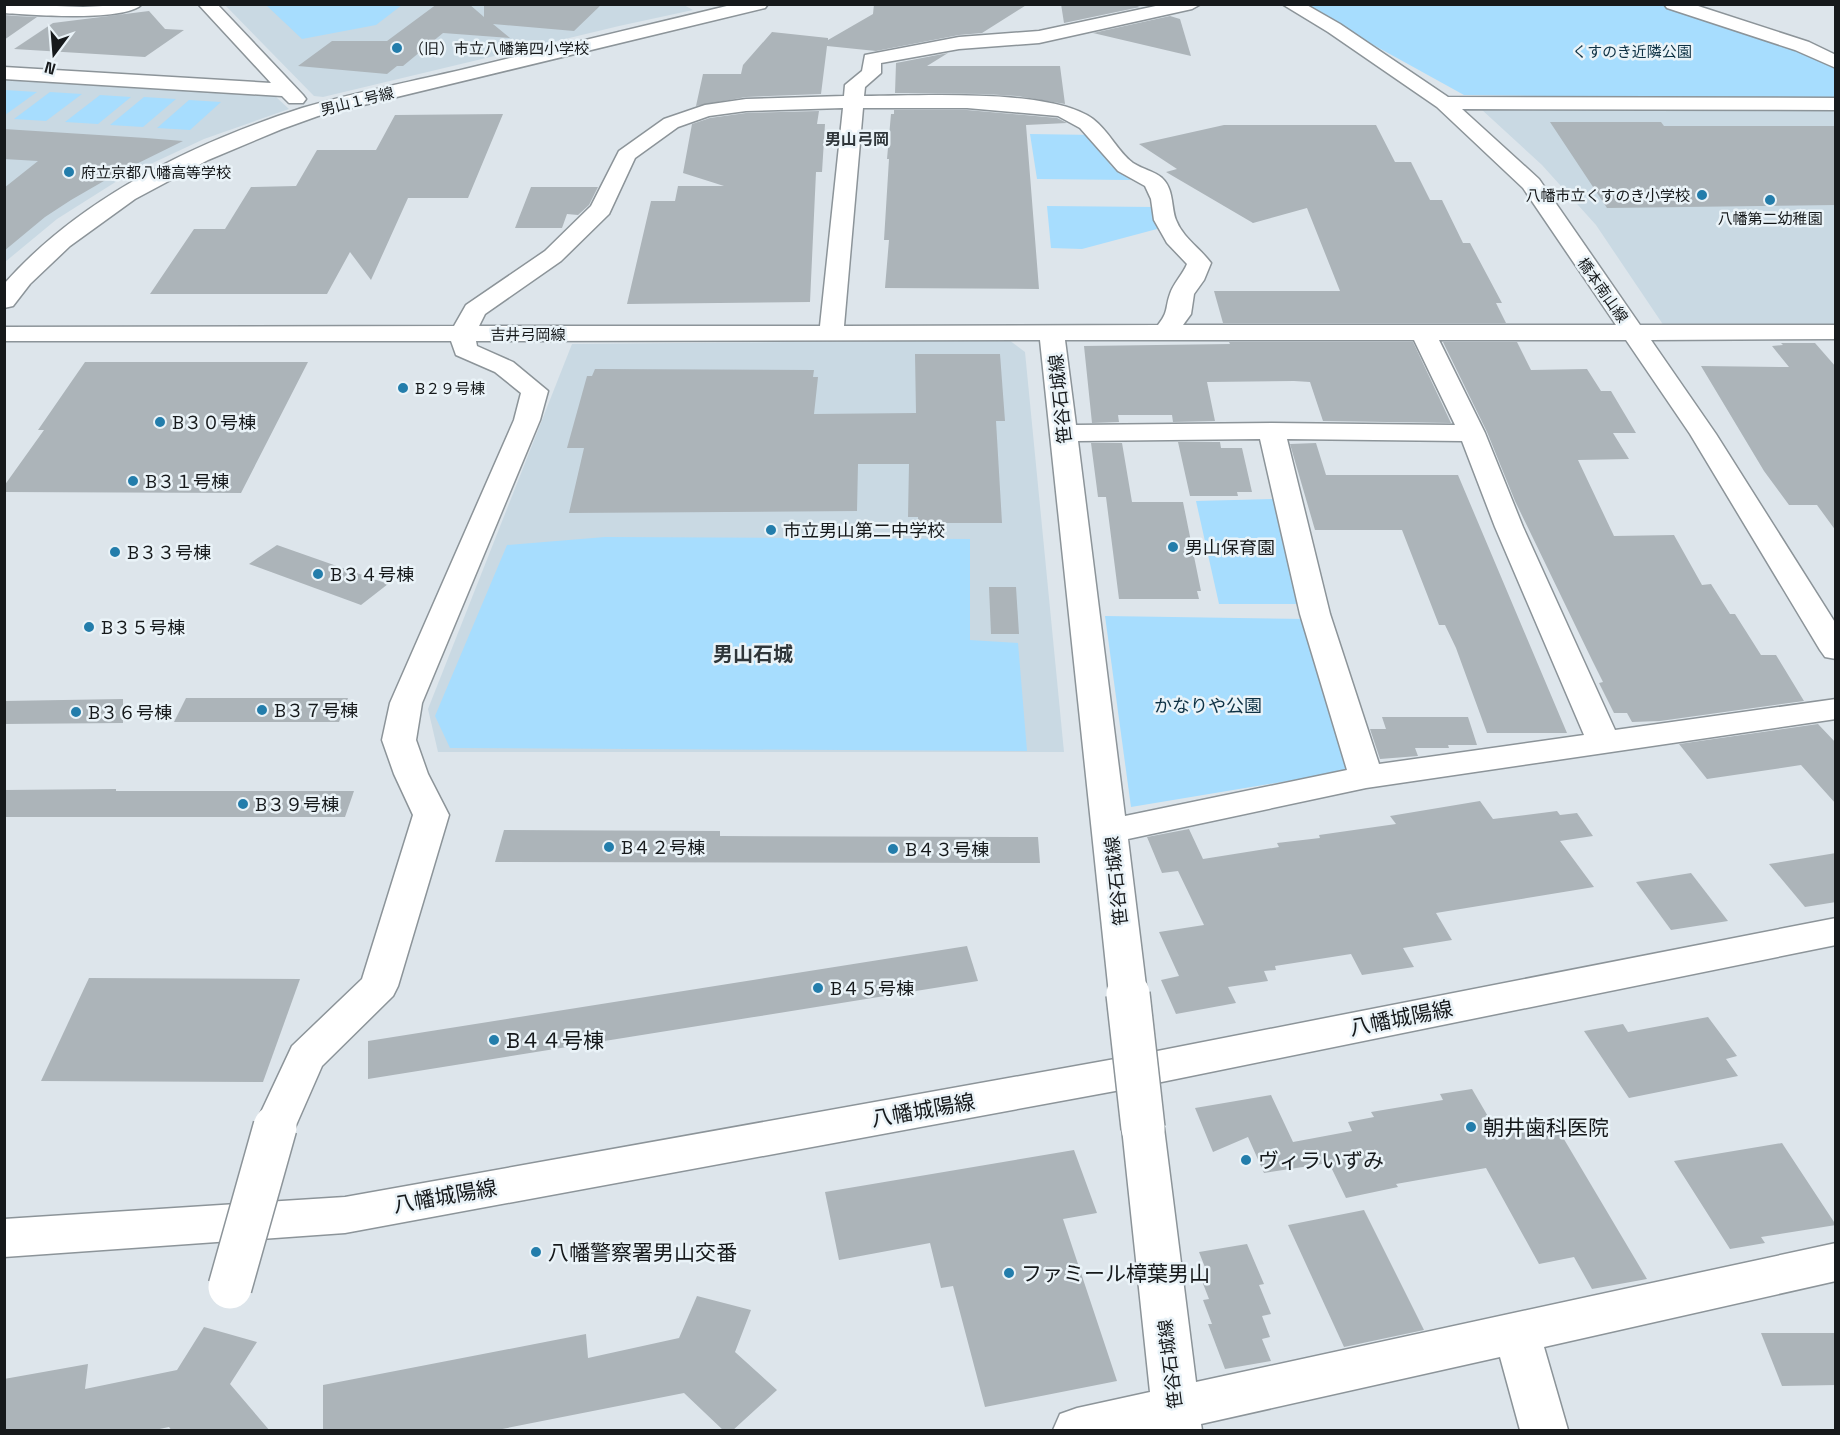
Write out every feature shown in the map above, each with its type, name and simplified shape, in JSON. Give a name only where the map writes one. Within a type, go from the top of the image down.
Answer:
[{"type":"street","points":[[4,8],[83,12],[133,4]]},
{"type":"street","points":[[207,4],[285,90],[311,112]]},
{"type":"street","points":[[698,4],[716,15]]},
{"type":"street","name":"男山１号線","points":[[4,301],[10,291],[51,249],[115,202],[206,153],[311,112],[759,4]]},
{"type":"street","points":[[831,334],[855,85],[871,74],[872,59],[959,44],[1039,37],[1192,4]]},
{"type":"street","name":"橋本南山線","points":[[1291,4],[1334,28],[1444,103],[1531,184],[1703,434],[1836,650]]},
{"type":"street","points":[[1673,4],[1802,46],[1836,62]]},
{"type":"street","points":[[4,59],[272,74]]},
{"type":"street","points":[[26,74],[47,61]]},
{"type":"street","points":[[4,73],[285,90]]},
{"type":"street","points":[[230,1287],[275,1127],[306,1057],[380,986],[430,815],[411,774],[399,740],[406,703],[527,420],[535,391],[504,367],[465,350],[462,334],[475,310],[553,256],[601,209],[626,155],[671,123],[705,111],[746,105],[967,102],[1031,106],[1063,111],[1087,124],[1125,167],[1154,182],[1162,199],[1166,220],[1175,238],[1199,263],[1182,293],[1179,314],[1166,332]]},
{"type":"street","points":[[1444,103],[1836,104]]},
{"type":"street","name":"笹谷石城線","points":[[1052,332],[1177,1419]]},
{"type":"street","points":[[1423,332],[1472,433],[1509,528],[1603,741]]},
{"type":"street","name":"吉井弓岡線","points":[[4,334],[1836,332]]},
{"type":"street","points":[[1063,433],[1272,431],[1472,433]]},
{"type":"street","points":[[1272,431],[1315,614],[1366,777]]},
{"type":"street","points":[[1110,831],[1366,777],[1836,709]]},
{"type":"street","name":"八幡城陽線","points":[[4,1238],[345,1215],[1137,1071],[1836,931]]},
{"type":"street","points":[[1077,1431],[1177,1419],[1517,1333],[1833,1268]]},
{"type":"street","points":[[1517,1333],[1544,1431]]},
{"type":"shaded area","name":"（旧）市立八幡第四小学校","points":[[682,4],[693,10],[323,97],[314,96],[225,5]]},
{"type":"shaded area","name":"府立京都八幡高等学校","points":[[5,80],[275,96],[289,109],[204,139],[125,176],[57,219],[5,262]]},
{"type":"shaded area","name":"八幡市立くすのき小学校","points":[[1481,109],[1835,109],[1835,326],[1664,326],[1596,225],[1542,165]]},
{"type":"shaded area","name":"市立男山第二中学校","points":[[1009,340],[1025,352],[1064,752],[438,752],[428,709],[572,344]]},
{"type":"green space","points":[[266,5],[402,5],[376,25],[302,39]]},
{"type":"green space","name":"くすのき近隣公園","points":[[1301,5],[1664,5],[1796,48],[1835,66],[1835,99],[1464,95]]},
{"type":"green space","points":[[5,90],[37,92],[5,115]]},
{"type":"green space","points":[[50,92],[82,94],[46,121],[14,119]]},
{"type":"green space","points":[[100,95],[131,97],[98,124],[65,122]]},
{"type":"green space","points":[[144,97],[176,99],[143,127],[110,125]]},
{"type":"green space","points":[[189,100],[221,102],[190,130],[157,128]]},
{"type":"green space","points":[[1030,134],[1096,135],[1111,166],[1131,180],[1037,179]]},
{"type":"green space","points":[[1047,206],[1154,207],[1157,229],[1082,249],[1051,248]]},
{"type":"green space","points":[[1274,499],[1300,604],[1219,604],[1196,501]]},
{"type":"green space","points":[[605,537],[970,539],[970,640],[1018,643],[1027,751],[450,748],[435,716],[507,545]]},
{"type":"green space","name":"かなりや公園","points":[[1105,616],[1306,619],[1354,770],[1131,807]]},
{"type":"building","points":[[437,4],[469,4],[484,17],[484,4],[602,4],[574,31],[493,24],[510,38],[443,33],[403,66],[397,66],[387,74],[298,66],[332,41],[387,41]]},
{"type":"building","points":[[874,4],[1028,4],[982,33],[959,35],[876,51],[827,46],[821,94],[746,97],[696,106],[703,74],[741,74],[743,65],[772,32],[828,38],[828,40],[873,14]]},
{"type":"building","points":[[1061,4],[1132,4],[1140,7],[1064,23]]},
{"type":"building","points":[[149,11],[165,29],[184,30],[145,57],[14,49],[53,23]]},
{"type":"building","points":[[4,15],[16,16],[37,17],[4,40]]},
{"type":"building","points":[[1170,16],[1180,19],[1191,56],[1093,33]]},
{"type":"building","points":[[948,53],[927,66],[1060,66],[1065,104],[1017,96],[895,93],[896,63]]},
{"type":"building","points":[[894,110],[967,110],[1057,118],[1067,123],[1026,125],[1039,289],[885,288],[889,240],[884,240],[889,159],[887,159],[891,114],[894,114]]},
{"type":"building","points":[[819,111],[817,124],[825,124],[822,172],[816,172],[810,302],[627,304],[651,201],[675,201],[678,186],[724,186],[683,173],[692,124],[710,118],[746,113]]},
{"type":"building","points":[[503,114],[468,198],[408,198],[371,280],[350,252],[327,294],[150,294],[194,229],[225,229],[251,187],[296,186],[317,150],[376,150],[395,115]]},
{"type":"building","points":[[1550,122],[1661,122],[1664,126],[1836,126],[1836,205],[1607,208]]},
{"type":"building","points":[[1224,125],[1376,125],[1395,162],[1411,162],[1430,200],[1442,200],[1463,243],[1470,243],[1502,303],[1496,303],[1506,323],[1223,323],[1214,291],[1340,291],[1307,208],[1253,223],[1166,172],[1177,169],[1139,144]]},
{"type":"building","points":[[4,129],[183,141],[116,174],[71,200],[45,217],[4,251],[4,188],[38,161],[4,159]]},
{"type":"building","points":[[531,187],[598,187],[589,205],[578,215],[567,214],[562,228],[515,228]]},
{"type":"building","points":[[1229,342],[1413,342],[1451,423],[1323,421],[1310,382],[1294,381],[1207,382],[1215,421],[1173,422],[1172,415],[1118,415],[1119,422],[1092,423],[1084,346],[1230,344]]},
{"type":"building","points":[[1443,342],[1517,342],[1531,370],[1587,369],[1601,391],[1611,391],[1636,433],[1613,433],[1629,459],[1578,460],[1614,536],[1674,535],[1702,585],[1711,584],[1730,614],[1735,614],[1761,655],[1776,655],[1804,701],[1660,721],[1632,722],[1627,713],[1614,713],[1599,683],[1603,682],[1515,501],[1487,432]]},
{"type":"building","points":[[1781,343],[1815,343],[1836,367],[1836,531],[1817,505],[1789,505],[1764,471],[1701,366],[1789,367],[1772,346],[1783,345]]},
{"type":"building","points":[[915,354],[1000,354],[1005,421],[996,421],[1002,523],[918,523],[918,517],[908,517],[909,464],[858,464],[857,511],[569,513],[584,448],[567,448],[587,376],[592,376],[595,369],[814,370],[813,377],[818,377],[814,414],[916,413]]},
{"type":"building","points":[[85,362],[308,362],[241,493],[4,492],[4,486],[44,430],[38,430]]},
{"type":"building","points":[[1178,442],[1220,442],[1221,448],[1242,448],[1252,492],[1237,492],[1238,496],[1190,496]]},
{"type":"building","points":[[1091,443],[1122,443],[1132,502],[1183,502],[1201,591],[1197,591],[1199,599],[1119,599],[1106,497],[1098,497]]},
{"type":"building","points":[[1316,443],[1326,475],[1458,475],[1567,733],[1487,733],[1456,648],[1445,625],[1439,625],[1402,530],[1315,530],[1290,444]]},
{"type":"building","name":"B３４号棟","points":[[277,545],[388,584],[361,605],[249,564]]},
{"type":"building","points":[[989,587],[1016,587],[1019,634],[991,634]]},
{"type":"building","name":"B３７号棟","points":[[186,698],[348,698],[339,722],[174,722]]},
{"type":"building","name":"B３６号棟","points":[[123,699],[123,723],[4,724],[4,701]]},
{"type":"building","points":[[1382,717],[1468,717],[1477,745],[1415,748],[1418,756],[1380,759],[1370,729],[1386,729]]},
{"type":"building","points":[[1818,724],[1836,743],[1836,804],[1801,765],[1707,779],[1679,744]]},
{"type":"building","name":"B３９号棟","points":[[116,789],[116,791],[354,791],[345,817],[4,817],[4,790]]},
{"type":"building","points":[[1480,801],[1493,819],[1557,811],[1560,815],[1577,813],[1593,836],[1560,841],[1594,887],[1436,913],[1452,940],[1403,948],[1414,967],[1362,975],[1351,954],[1275,966],[1276,970],[1264,971],[1268,981],[1228,987],[1236,1003],[1176,1014],[1161,980],[1179,976],[1159,932],[1204,925],[1178,871],[1162,873],[1147,837],[1189,829],[1203,859],[1279,847],[1277,843],[1320,838],[1319,835],[1396,824],[1390,816]]},
{"type":"building","points":[[504,830],[720,831],[720,836],[1038,837],[1040,863],[495,862]]},
{"type":"building","points":[[1836,853],[1836,902],[1805,907],[1769,864]]},
{"type":"building","points":[[1691,873],[1728,921],[1671,930],[1636,882]]},
{"type":"building","points":[[967,946],[978,981],[368,1079],[368,1041]]},
{"type":"building","points":[[89,978],[300,979],[263,1082],[41,1081]]},
{"type":"building","points":[[1708,1017],[1737,1056],[1726,1059],[1738,1076],[1629,1098],[1584,1031],[1623,1024],[1628,1032]]},
{"type":"building","points":[[1472,1089],[1493,1125],[1524,1119],[1527,1124],[1552,1119],[1647,1279],[1592,1289],[1574,1257],[1539,1264],[1486,1168],[1396,1184],[1398,1187],[1346,1198],[1329,1163],[1264,1173],[1248,1137],[1213,1152],[1195,1108],[1271,1095],[1293,1142],[1352,1131],[1348,1122],[1374,1117],[1371,1112],[1443,1100],[1440,1094]]},
{"type":"building","points":[[1782,1143],[1836,1225],[1761,1237],[1765,1243],[1730,1249],[1674,1161]]},
{"type":"building","name":"ファミール樟葉男山","points":[[1074,1150],[1097,1213],[1063,1219],[1117,1381],[985,1407],[953,1286],[941,1288],[930,1243],[839,1260],[825,1192]]},
{"type":"building","points":[[1364,1210],[1424,1330],[1344,1347],[1288,1225]]},
{"type":"building","points":[[1247,1244],[1264,1284],[1259,1285],[1271,1314],[1262,1316],[1270,1337],[1262,1339],[1271,1361],[1225,1369],[1208,1324],[1212,1324],[1203,1300],[1209,1299],[1200,1276],[1208,1275],[1199,1252]]},
{"type":"building","points":[[697,1296],[751,1310],[735,1352],[777,1390],[732,1431],[724,1431],[684,1393],[492,1431],[323,1431],[323,1385],[586,1334],[588,1358],[679,1338]]},
{"type":"building","points":[[204,1327],[257,1342],[230,1384],[270,1431],[172,1431],[169,1427],[150,1431],[4,1431],[4,1379],[88,1364],[85,1389],[177,1370]]},
{"type":"building","points":[[1761,1333],[1836,1333],[1836,1385],[1782,1386]]},
{"type":"place","name":"（旧）市立八幡第四小学校","points":[[397,48]]},
{"type":"place","name":"府立京都八幡高等学校","points":[[69,172]]},
{"type":"place","name":"八幡市立くすのき小学校","points":[[1702,195]]},
{"type":"place","name":"八幡第二幼稚園","points":[[1770,200]]},
{"type":"place","name":"B２９号棟","points":[[403,388]]},
{"type":"place","name":"B３０号棟","points":[[160,422]]},
{"type":"place","name":"B３１号棟","points":[[133,481]]},
{"type":"place","name":"市立男山第二中学校","points":[[771,530]]},
{"type":"place","name":"男山保育園","points":[[1173,547]]},
{"type":"place","name":"B３３号棟","points":[[115,552]]},
{"type":"place","name":"B３４号棟","points":[[318,574]]},
{"type":"place","name":"B３５号棟","points":[[89,627]]},
{"type":"place","name":"B３７号棟","points":[[262,710]]},
{"type":"place","name":"B３６号棟","points":[[76,712]]},
{"type":"place","name":"B３９号棟","points":[[243,804]]},
{"type":"place","name":"B４２号棟","points":[[609,847]]},
{"type":"place","name":"B４３号棟","points":[[893,849]]},
{"type":"place","name":"B４５号棟","points":[[818,988]]},
{"type":"place","name":"B４４号棟","points":[[494,1040]]},
{"type":"place","name":"朝井歯科医院","points":[[1471,1127]]},
{"type":"place","name":"ヴィラいずみ","points":[[1246,1160]]},
{"type":"place","name":"八幡警察署男山交番","points":[[536,1252]]},
{"type":"place","name":"ファミール樟葉男山","points":[[1009,1273]]},
{"type":"district","name":"男山弓岡","points":[[857,139]]},
{"type":"district","name":"男山石城","points":[[753,654]]}]
